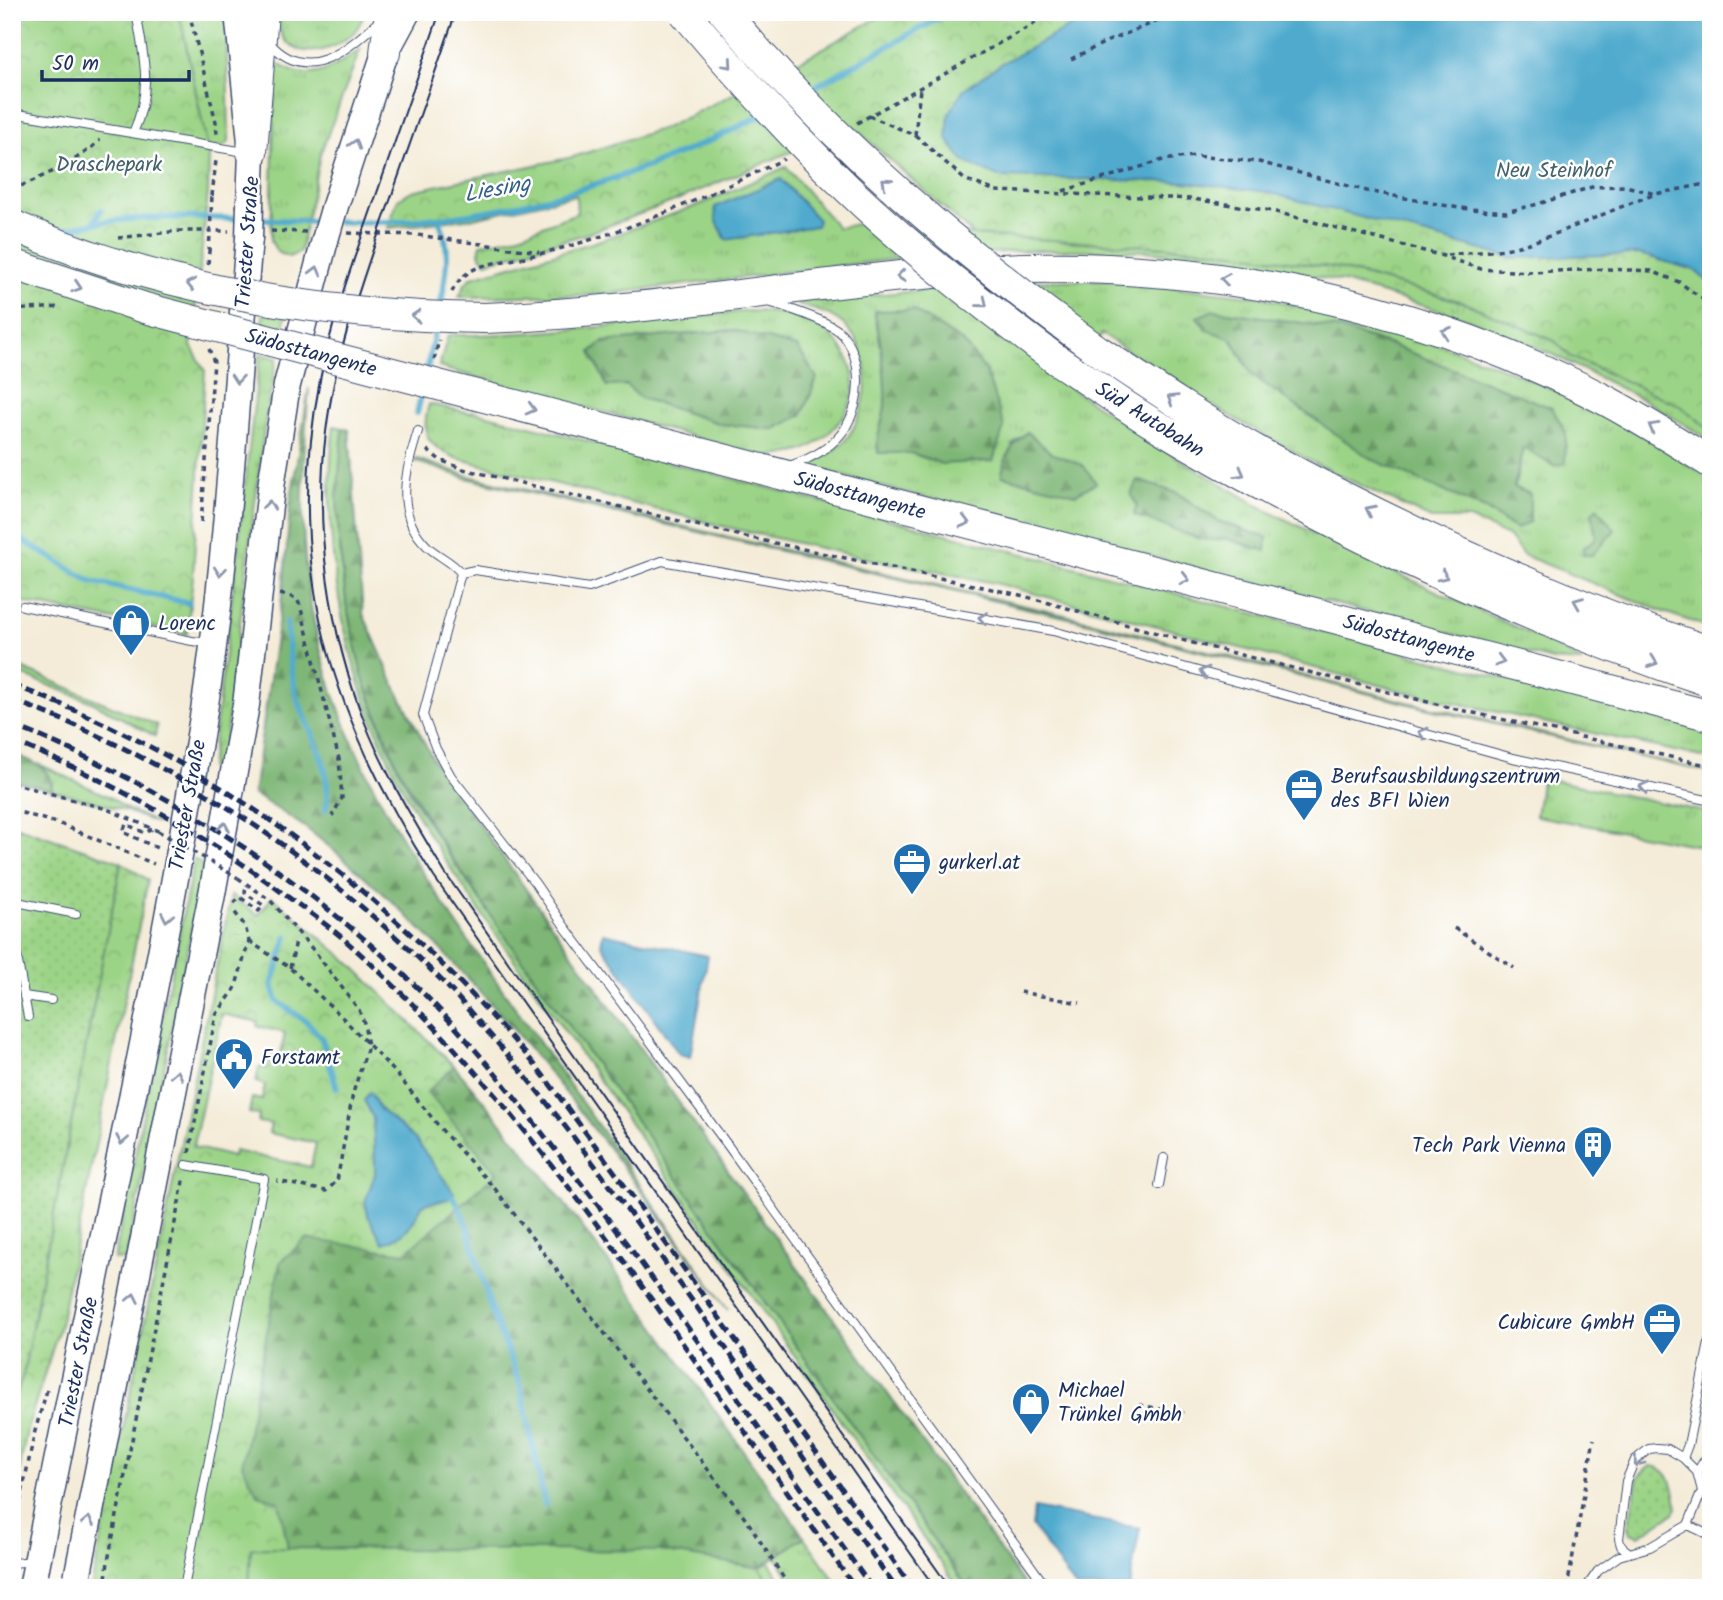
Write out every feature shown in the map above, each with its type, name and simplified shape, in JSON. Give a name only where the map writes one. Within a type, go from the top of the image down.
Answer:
[{"type":"highway","points":[[385,54],[389,12]]},
{"type":"highway","name":"Süd Autobahn","points":[[684,12],[786,129],[852,193],[919,252],[1057,360],[1152,423],[1354,534],[1460,584],[1650,661],[1711,682]]},
{"type":"highway","name":"Süd Autobahn","points":[[723,12],[813,111],[873,171],[942,232],[1017,292],[1166,396],[1258,451],[1365,508],[1473,559],[1662,636],[1711,652]]},
{"type":"highway","points":[[252,152],[263,23]]},
{"type":"highway","name":"Südosttangente","points":[[12,225],[172,280],[273,302],[378,315],[485,318],[600,312],[936,273],[1073,267],[1183,273],[1286,289],[1424,324],[1482,345],[1605,400],[1711,463]]},
{"type":"highway","name":"Südosttangente","points":[[12,264],[145,308],[1711,716]]},
{"type":"main road","name":"Triester Straße","points":[[32,1588],[25,1562],[176,869],[213,643],[249,238],[252,152],[238,12]]},
{"type":"main road","points":[[385,54],[407,12]]},
{"type":"main road","name":"Triester Straße","points":[[75,1588],[204,936],[244,718],[272,480],[287,385],[324,240],[385,54]]},
{"type":"lane","points":[[133,134],[143,112],[146,83],[136,12]]},
{"type":"lane","points":[[263,23],[278,52],[299,62],[322,62],[340,53],[389,12]]},
{"type":"lane","points":[[12,113],[252,152]]},
{"type":"lane","points":[[748,295],[814,318],[842,332],[851,348],[859,376],[857,397],[846,427],[829,445],[808,460],[773,472]]},
{"type":"lane","points":[[418,431],[406,474],[404,492],[407,514],[427,547],[457,567],[461,573],[423,715],[436,749],[451,776],[535,883],[726,1143],[1047,1588]]},
{"type":"lane","points":[[461,573],[475,570],[589,588],[662,561],[1053,631],[1513,758],[1711,802]]},
{"type":"lane","points":[[23,607],[192,642],[213,643]]},
{"type":"lane","points":[[12,901],[76,914]]},
{"type":"lane","points":[[12,929],[28,1017]]},
{"type":"lane","points":[[24,996],[51,1000]]},
{"type":"lane","points":[[1159,1185],[1164,1158]]},
{"type":"lane","points":[[184,1588],[264,1179],[186,1165]]},
{"type":"lane","points":[[1683,1458],[1689,1445],[1711,1334]]},
{"type":"lane","points":[[1586,1588],[1598,1571],[1619,1556],[1650,1547],[1688,1525],[1702,1491],[1696,1472],[1683,1458],[1668,1450],[1649,1449],[1636,1460],[1626,1481],[1619,1525],[1621,1546],[1628,1552]]},
{"type":"lane","points":[[1696,1472],[1711,1450]]},
{"type":"lane","points":[[1702,1491],[1711,1495]]},
{"type":"lane","points":[[1688,1525],[1711,1536]]},
{"type":"path","points":[[189,12],[216,122],[218,148],[208,268]]},
{"type":"path","points":[[1071,59],[1180,12]]},
{"type":"path","points":[[915,135],[919,89]]},
{"type":"path","points":[[869,116],[915,135],[964,179],[996,191],[1193,199],[1272,211],[1443,256],[1481,269],[1528,272],[1608,269],[1651,271],[1679,282],[1711,305]]},
{"type":"path","points":[[12,190],[91,149],[112,130]]},
{"type":"path","points":[[1057,192],[1163,160],[1194,156],[1259,162],[1367,191],[1471,209],[1506,212],[1592,187],[1626,186],[1655,194]]},
{"type":"path","points":[[1443,256],[1518,246],[1562,232],[1619,206],[1655,194],[1711,183]]},
{"type":"path","points":[[387,234],[417,235],[544,253],[467,272],[462,275],[451,294]]},
{"type":"path","points":[[12,310],[69,306]]},
{"type":"path","points":[[431,370],[441,332]]},
{"type":"path","points":[[201,530],[214,362],[208,346]]},
{"type":"path","points":[[418,431],[423,445],[434,457],[463,469],[746,537],[1020,595],[1194,643],[1430,702],[1711,766]]},
{"type":"path","points":[[278,594],[296,598],[300,604],[339,759],[342,798],[332,816]]},
{"type":"path","points":[[12,783],[107,809],[158,831],[238,878],[270,900],[315,952],[359,1010],[368,1046],[353,1093],[337,1181],[326,1191],[264,1179]]},
{"type":"path","points":[[12,810],[60,824],[156,864],[164,825]]},
{"type":"path","points":[[152,829],[145,833],[126,824],[122,832],[159,849]]},
{"type":"path","points":[[240,897],[259,911],[263,905],[245,893],[246,885]]},
{"type":"path","points":[[105,1588],[216,1016],[235,989],[249,941],[245,926],[234,910],[229,908]]},
{"type":"path","points":[[1454,928],[1514,968]]},
{"type":"path","points":[[249,941],[290,968],[341,1014],[395,1072],[446,1135],[496,1190],[750,1525],[790,1588]]},
{"type":"path","points":[[290,968],[296,941]]},
{"type":"path","points":[[1020,992],[1080,1003]]},
{"type":"path","points":[[1139,1405],[1187,1414]]},
{"type":"path","points":[[1567,1588],[1594,1439]]},
{"type":"path","points":[[1705,1588],[1711,1577]]},
{"type":"green space","name":"Draschepark","points":[[12,12],[179,12],[209,155],[208,193],[191,346],[205,371],[187,634],[12,600]]},
{"type":"green space","points":[[179,12],[226,12],[229,142],[209,155]]},
{"type":"green space","points":[[274,12],[366,12],[356,30],[343,41],[323,50],[304,51],[287,42],[276,23]]},
{"type":"green space","name":"Neu Steinhof","points":[[888,12],[1711,12],[1711,430],[1679,405],[1571,357],[1555,341],[1463,302],[1337,268],[1214,250],[974,235],[852,126],[672,202],[586,234],[486,262],[479,253],[481,244],[514,237],[577,213],[576,195],[474,218],[388,228],[398,199],[412,191],[573,157],[667,127],[811,55]]},
{"type":"green space","points":[[360,50],[320,155],[300,252],[289,257],[277,252],[271,241],[275,62],[287,69],[309,74],[329,69]]},
{"type":"green space","points":[[786,167],[838,228],[857,224],[974,235],[1214,250],[1337,268],[1463,302],[1555,341],[1571,357],[1679,405],[1711,430],[1711,441],[1644,400],[1554,355],[1461,317],[1340,281],[1234,262],[1147,251],[1038,250],[896,259],[598,295],[459,297],[472,277],[592,243],[699,205]]},
{"type":"green space","points":[[1107,280],[1261,297],[1408,333],[1498,366],[1576,399],[1655,443],[1711,479],[1711,628],[1661,611],[1523,555],[1508,536],[1469,519],[1431,519],[1314,463],[1202,400],[1102,334],[1084,359],[1066,347],[1048,373],[1151,442],[1264,509],[1542,639],[1582,662],[1553,660],[811,468],[811,464],[836,450],[850,434],[863,403],[865,368],[862,352],[843,324],[827,314],[798,305],[799,302],[1025,281]],"holes":[[[913,310],[964,343],[942,464],[911,453],[879,453],[878,439],[885,405],[885,381],[874,312]],[[1214,310],[1336,328],[1394,346],[1554,466],[1523,448],[1507,524],[1252,375]],[[1027,432],[1051,453],[1012,445]],[[1177,493],[1218,521],[1267,538],[1254,548],[1225,538],[1200,539],[1134,515],[1137,505]]]},
{"type":"green space","points":[[913,310],[964,343],[986,371],[1004,427],[993,461],[942,464],[911,453],[878,453],[885,392],[883,358],[874,311]]},
{"type":"green space","points":[[1214,310],[1336,328],[1394,346],[1552,408],[1566,433],[1565,463],[1554,466],[1523,448],[1514,487],[1530,494],[1530,522],[1516,529],[1487,510],[1371,459],[1252,375],[1232,339],[1207,330],[1197,317]]},
{"type":"green space","points":[[264,311],[286,315],[283,328],[262,323]]},
{"type":"green space","points":[[749,311],[794,316],[811,322],[839,344],[849,361],[854,389],[848,408],[829,433],[804,450],[767,457],[439,367],[448,335],[561,330]],"holes":[[[733,330],[775,429],[721,424],[641,398],[626,385],[607,386],[591,352],[603,342]]]},
{"type":"green space","points":[[733,330],[797,347],[817,378],[802,415],[775,429],[721,424],[641,398],[626,385],[607,386],[591,352],[603,342]]},
{"type":"green space","points":[[260,354],[277,358],[265,422],[221,774],[210,768]]},
{"type":"green space","points":[[309,388],[303,490],[308,589],[322,656],[357,753],[405,844],[433,888],[728,1310],[586,1118],[484,996],[430,938],[372,883],[304,827],[253,794],[283,590],[291,498]]},
{"type":"green space","points":[[429,404],[471,413],[472,411],[1711,732],[1711,759],[1402,691],[995,583],[722,526],[456,458],[438,448],[428,438],[425,424]]},
{"type":"green space","points":[[334,426],[343,428],[338,525],[345,597],[357,654],[384,737],[418,806],[498,926],[968,1588],[959,1588],[493,930],[412,806],[382,745],[352,657],[341,611],[330,519]]},
{"type":"green space","points":[[343,428],[349,430],[363,614],[395,686],[434,761],[1027,1588],[968,1588],[498,926],[436,834],[397,765],[362,676],[347,608],[339,540],[337,498]]},
{"type":"green space","points":[[1027,432],[1051,453],[1083,465],[1096,483],[1076,494],[1002,476],[1010,451]]},
{"type":"green space","points":[[417,459],[469,476],[1074,617],[1403,701],[1711,773],[1425,708],[1077,620],[466,478],[414,461]]},
{"type":"green space","points":[[1137,480],[1177,493],[1218,521],[1267,538],[1266,551],[1225,538],[1200,539],[1134,515],[1137,505],[1131,495]]},
{"type":"green space","points":[[1597,507],[1615,530],[1592,555],[1583,555],[1583,548],[1596,538],[1592,513]]},
{"type":"green space","points":[[12,664],[157,725],[155,736],[92,702],[12,671]]},
{"type":"green space","points":[[12,753],[44,770],[52,790],[12,780]]},
{"type":"green space","points":[[41,765],[112,798],[125,808],[159,824],[124,810],[52,790],[52,781]]},
{"type":"green space","points":[[1548,779],[1711,813],[1711,848],[1536,816],[1541,783]]},
{"type":"green space","points":[[12,825],[121,862],[23,1375],[12,1406]]},
{"type":"green space","points":[[194,859],[204,865],[130,1242],[125,1259],[114,1260]]},
{"type":"green space","points":[[121,862],[148,880],[60,1325],[27,1430],[12,1509],[12,1406],[23,1375]]},
{"type":"green space","points":[[231,895],[258,915],[272,897],[349,962],[454,1066],[427,1092],[497,1173],[405,1253],[306,1239],[280,1262],[242,1465],[258,1495],[279,1502],[288,1548],[251,1549],[249,1588],[91,1588]],"holes":[[[222,1014],[258,1022],[257,1026],[285,1033],[280,1058],[271,1056],[268,1069],[259,1067],[256,1082],[265,1085],[262,1100],[252,1098],[249,1113],[259,1115],[258,1122],[271,1124],[269,1133],[316,1143],[311,1167],[234,1151],[233,1157],[193,1147]]]},
{"type":"green space","points":[[454,1066],[591,1238],[804,1537],[759,1568],[660,1551],[288,1548],[279,1502],[258,1495],[242,1465],[280,1262],[306,1238],[405,1253],[427,1091]]},
{"type":"green space","points":[[1650,1466],[1663,1470],[1671,1481],[1677,1508],[1674,1513],[1639,1536],[1630,1533],[1628,1528],[1638,1477]]},
{"type":"green space","points":[[804,1537],[840,1588],[796,1588],[776,1557]]},
{"type":"green space","points":[[251,1548],[659,1551],[759,1568],[776,1588],[249,1588]]},
{"type":"green space","points":[[769,1562],[786,1588],[776,1588],[759,1568]]},
{"type":"water","points":[[1097,12],[1711,12],[1711,284],[1694,270],[1639,254],[1511,258],[1267,192],[1184,182],[998,177],[963,161],[947,139],[949,114],[963,90],[1002,63]]},
{"type":"water","points":[[781,179],[818,220],[816,226],[726,240],[716,220],[715,207]]},
{"type":"water","points":[[603,933],[708,956],[690,1057],[679,1054],[601,944]]},
{"type":"water","points":[[370,1092],[380,1109],[416,1140],[454,1193],[448,1199],[423,1204],[403,1233],[383,1243],[368,1216],[365,1202],[375,1174],[373,1118],[364,1100]]},
{"type":"water","points":[[1034,1508],[1140,1528],[1129,1588],[1076,1588],[1032,1526]]},
{"type":"waterway","name":"Liesing","points":[[807,91],[950,12]]},
{"type":"waterway","name":"Liesing","points":[[338,222],[393,222],[449,217],[558,195],[663,160],[764,114]]},
{"type":"waterway","points":[[94,222],[101,210]]},
{"type":"waterway","points":[[438,218],[447,251],[440,308]]},
{"type":"waterway","name":"Liesing","points":[[56,232],[126,219],[244,219]]},
{"type":"waterway","name":"Liesing","points":[[254,219],[324,222]]},
{"type":"waterway","points":[[426,374],[436,326]]},
{"type":"waterway","points":[[417,413],[423,388]]},
{"type":"waterway","points":[[12,534],[90,581],[189,603]]},
{"type":"waterway","points":[[286,622],[297,697],[320,752],[327,780],[325,810]]},
{"type":"waterway","points":[[287,936],[272,985],[277,1001],[307,1022],[322,1039],[337,1088]]},
{"type":"waterway","points":[[446,1189],[456,1201],[467,1225],[492,1312],[520,1383],[545,1505]]},
{"type":"tram line","points":[[440,12],[336,316],[320,380],[310,449],[308,515],[313,579],[325,640],[343,700],[368,759],[398,818],[434,877],[935,1588]]},
{"type":"tram line","points":[[456,12],[358,293],[330,404],[323,469],[324,543],[334,616],[352,688],[382,762],[445,873],[950,1588]]},
{"type":"railway","points":[[12,685],[87,716],[160,752],[229,793],[295,838],[358,888],[476,999],[554,1090],[913,1588]]},
{"type":"railway","points":[[12,700],[128,751],[238,814],[340,889],[441,980],[534,1086],[601,1174],[896,1588]]},
{"type":"railway","points":[[12,725],[124,776],[230,838],[330,911],[422,992],[499,1078],[609,1220],[872,1588]]},
{"type":"railway","points":[[12,741],[121,791],[256,873],[346,941],[437,1029],[520,1125],[598,1225],[855,1588]]},
{"type":"place","name":"Lorenc","points":[[131,657]]},
{"type":"place","name":"Berufsausbildungszentrum des BFI Wien","points":[[1304,822]]},
{"type":"place","name":"gurkerl.at","points":[[912,896]]},
{"type":"place","name":"Forstamt","points":[[234,1091]]},
{"type":"place","name":"Tech Park Vienna","points":[[1593,1179]]},
{"type":"place","name":"Cubicure GmbH","points":[[1662,1356]]},
{"type":"place","name":"Michael Trünkel Gmbh","points":[[1031,1436]]}]
